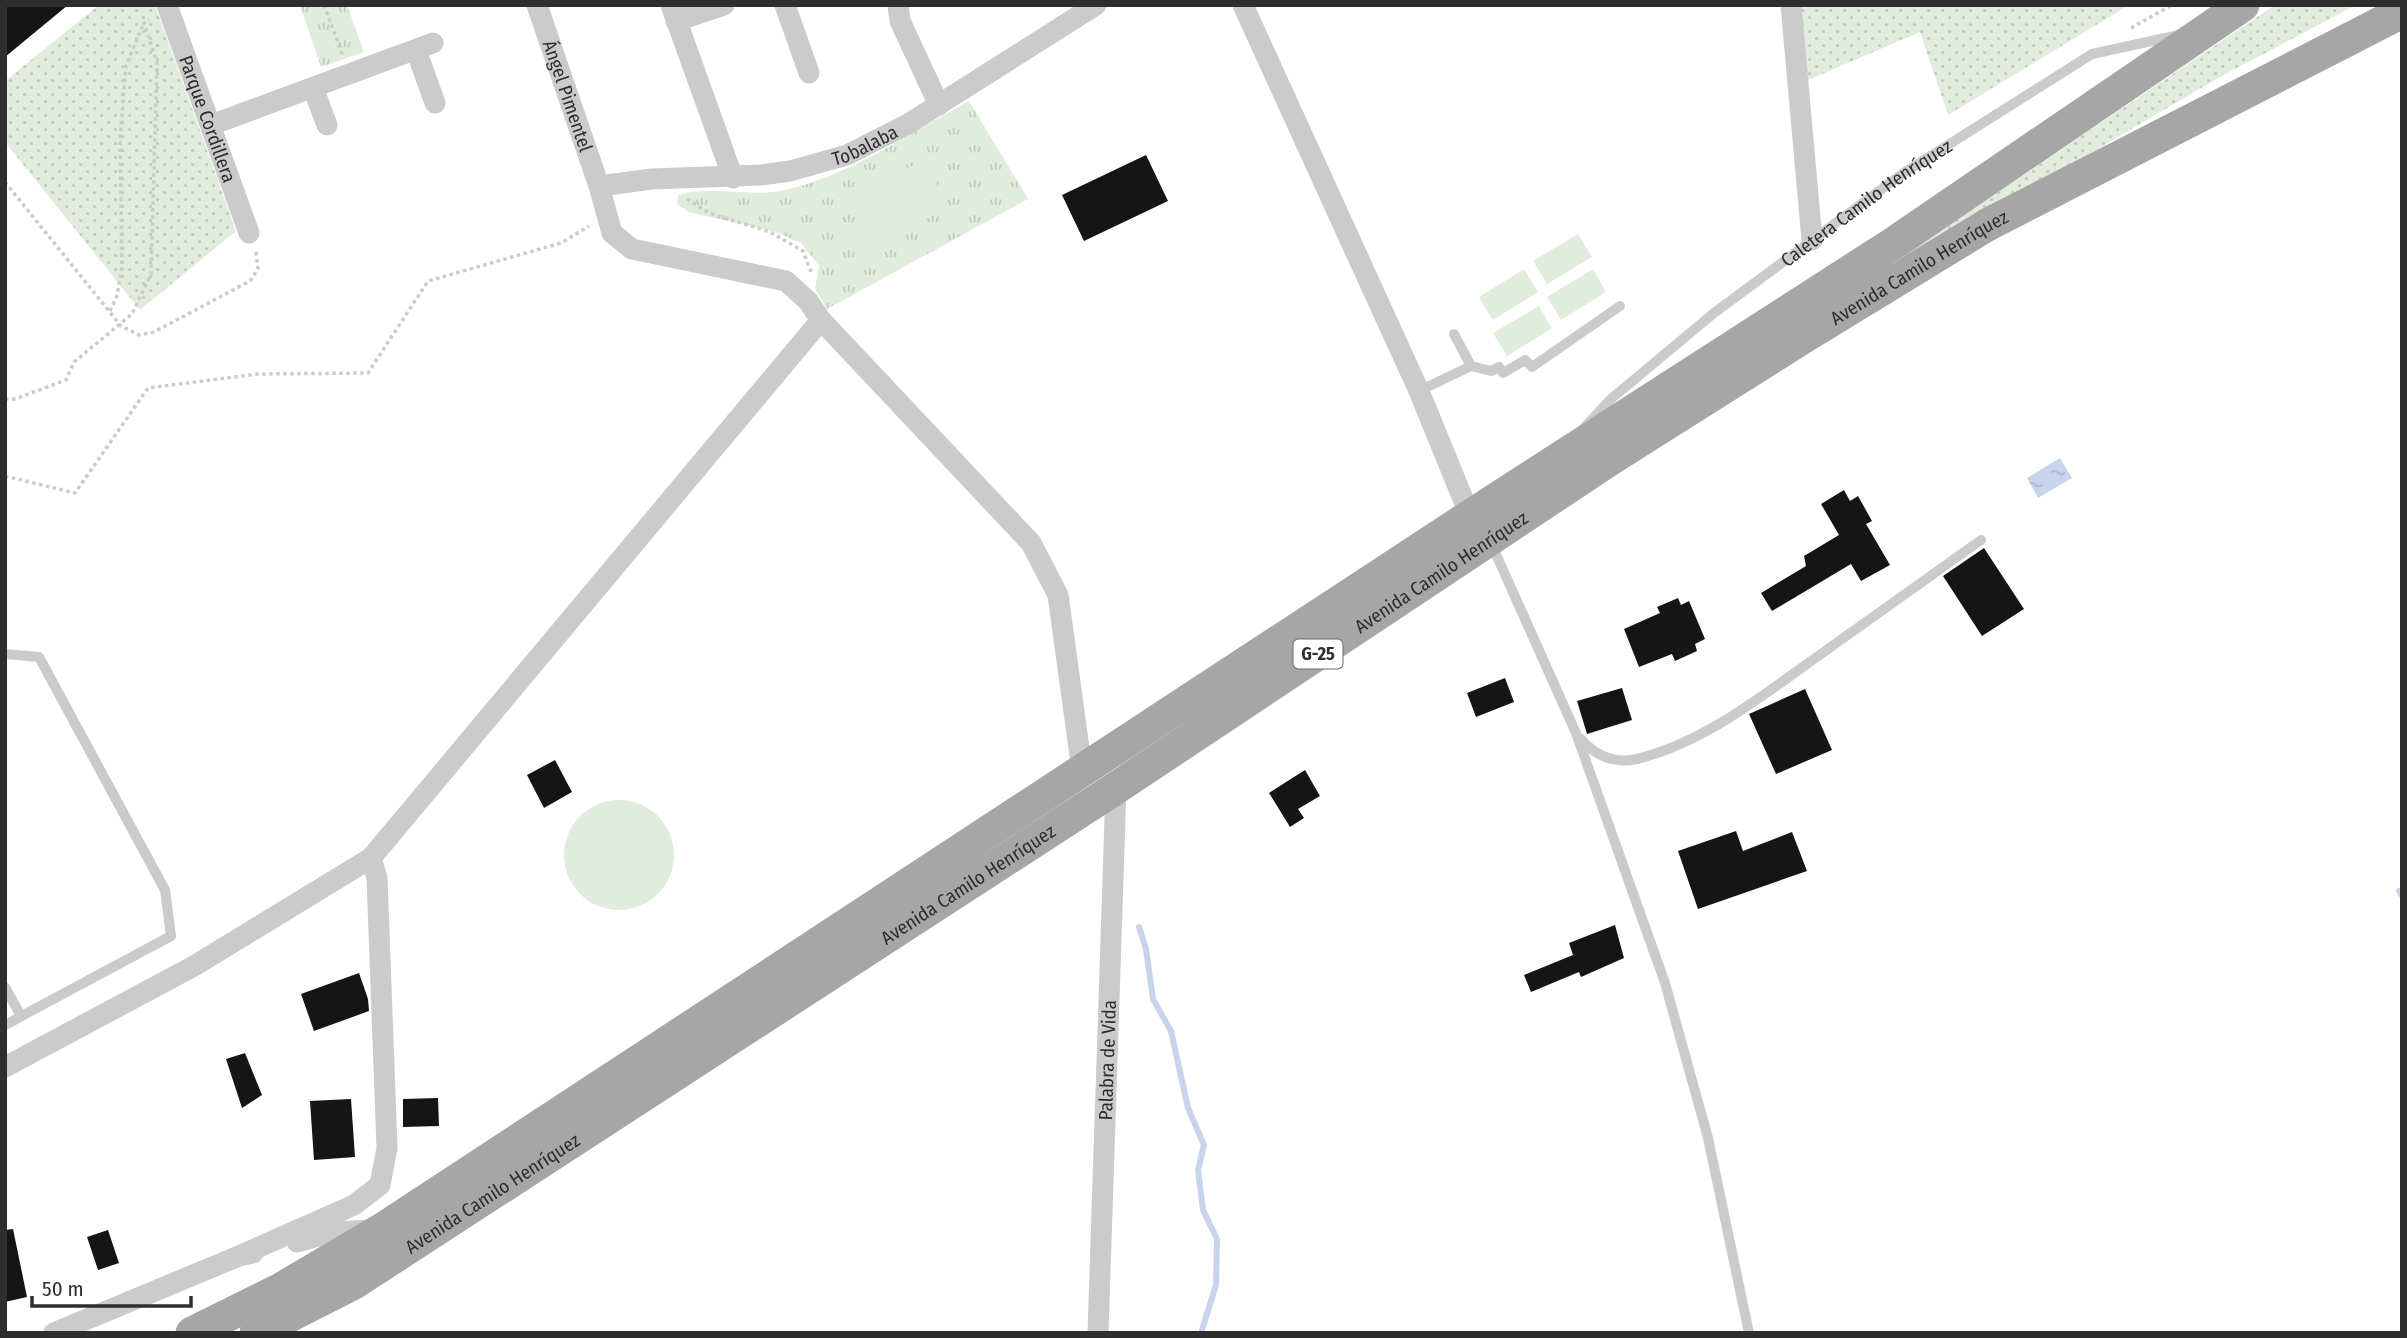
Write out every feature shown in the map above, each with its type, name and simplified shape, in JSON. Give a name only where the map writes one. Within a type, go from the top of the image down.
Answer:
[{"type":"main road","name":"Avenida Camilo Henríquez","points":[[256,1333],[354,1283],[1116,788],[1480,527],[1569,452],[1896,241],[2243,5]]},
{"type":"main road","name":"Avenida Camilo Henríquez","points":[[192,1333],[281,1289],[381,1230],[1082,770],[1480,527],[1802,338],[1987,225],[2402,12]]},
{"type":"street","name":"Ángel Pimentel","points":[[537,5],[599,186],[612,233],[632,249],[786,281],[808,301],[821,320],[1031,543],[1058,595],[1082,770]]},
{"type":"street","points":[[724,5],[674,13],[733,178]]},
{"type":"street","points":[[785,5],[809,73]]},
{"type":"street","points":[[898,5],[900,21],[939,105]]},
{"type":"street","name":"Tobalaba","points":[[599,186],[682,178],[733,178],[790,171],[847,155],[939,105],[1096,5]]},
{"type":"street","points":[[1243,5],[1480,527]]},
{"type":"street","points":[[1791,5],[1812,240]]},
{"type":"street","name":"Parque Cordillera","points":[[173,7],[249,233]]},
{"type":"street","points":[[211,125],[424,47],[435,103]]},
{"type":"street","points":[[313,88],[327,125]]},
{"type":"street","points":[[5,1067],[194,966],[371,858],[821,320]]},
{"type":"street","name":"Palabra de Vida","points":[[1098,1333],[1116,788]]},
{"type":"street","points":[[54,1333],[354,1205],[380,1185],[387,1148],[377,878],[371,858]]},
{"type":"street","points":[[239,1256],[332,1232],[381,1230]]},
{"type":"lane","name":"Caletera Camilo Henríquez","points":[[1569,452],[1586,425],[1611,399],[1714,313],[1913,167],[2092,54],[2209,28]]},
{"type":"lane","points":[[1419,391],[1471,366],[1491,371],[1499,367],[1503,373],[1525,359],[1532,367],[1620,306]]},
{"type":"lane","points":[[1454,334],[1471,366]]},
{"type":"lane","points":[[1480,527],[1576,733],[1665,982],[1709,1138],[1749,1333]]},
{"type":"lane","points":[[1576,733],[1588,749],[1604,758],[1635,760],[1683,743],[1743,709],[1981,540]]},
{"type":"lane","points":[[5,1025],[171,936],[165,890],[39,657],[7,656]]},
{"type":"lane","points":[[5,987],[21,1016]]},
{"type":"path","points":[[324,5],[350,74]]},
{"type":"path","points":[[110,311],[117,296],[122,267],[120,139],[126,65],[144,23],[173,7]]},
{"type":"path","points":[[5,399],[15,399],[66,380],[74,362],[121,326],[132,314],[150,274],[157,63],[144,23]]},
{"type":"path","points":[[682,178],[686,198],[709,213],[770,232],[803,251],[812,274],[808,301]]},
{"type":"path","points":[[5,183],[121,326],[139,335],[154,332],[250,282],[259,262],[249,233]]},
{"type":"path","points":[[5,477],[75,493],[148,388],[258,374],[368,373],[428,281],[562,243],[607,215]]},
{"type":"green space","points":[[99,5],[155,5],[236,231],[140,310],[5,142],[5,81]]},
{"type":"green space","points":[[300,5],[347,5],[364,52],[321,67]]},
{"type":"green space","points":[[1800,5],[2129,5],[1948,115],[1920,32],[1808,80]]},
{"type":"green space","points":[[2275,5],[2356,5],[2218,78],[1691,389],[1979,205]]},
{"type":"green space","points":[[969,101],[1028,199],[827,309],[815,289],[819,266],[801,243],[773,231],[689,212],[677,204],[678,195],[691,192],[754,193],[805,185],[877,153]]},
{"type":"green space","points":[[927,160],[947,210],[866,243],[846,194]]},
{"type":"green space","points":[[1578,234],[1592,257],[1547,284],[1533,261]]},
{"type":"green space","points":[[1524,269],[1538,292],[1493,320],[1479,297]]},
{"type":"green space","points":[[1593,269],[1606,292],[1561,320],[1547,297]]},
{"type":"green space","points":[[1539,306],[1552,328],[1507,356],[1493,333]]},
{"type":"green space","points":[[619,800],[640,804],[658,816],[670,834],[674,855],[670,876],[658,894],[640,906],[619,910],[598,906],[580,894],[568,876],[564,855],[568,834],[580,816],[598,804]]},
{"type":"water","points":[[2060,458],[2072,478],[2038,498],[2027,478]]},
{"type":"building","points":[[5,5],[68,5],[5,57]]},
{"type":"building","points":[[1146,155],[1168,201],[1084,241],[1062,195]]},
{"type":"building","points":[[1844,490],[1850,501],[1858,496],[1872,521],[1866,524],[1890,565],[1861,581],[1851,564],[1772,611],[1761,593],[1806,566],[1804,556],[1839,535],[1821,504]]},
{"type":"building","points":[[1984,548],[2024,609],[1982,636],[1943,576]]},
{"type":"building","points":[[1678,598],[1681,605],[1689,601],[1705,639],[1695,644],[1697,651],[1675,661],[1672,654],[1639,667],[1624,629],[1660,613],[1657,607]]},
{"type":"building","points":[[1505,678],[1514,702],[1476,717],[1467,693]]},
{"type":"building","points":[[1622,688],[1632,720],[1587,734],[1577,701]]},
{"type":"building","points":[[1805,689],[1832,750],[1776,774],[1749,714]]},
{"type":"building","points":[[555,760],[572,792],[544,808],[527,775]]},
{"type":"building","points":[[1305,770],[1320,796],[1298,809],[1304,818],[1290,827],[1269,793]]},
{"type":"building","points":[[1736,831],[1743,851],[1792,832],[1807,871],[1698,909],[1678,851]]},
{"type":"building","points":[[1615,925],[1624,958],[1581,977],[1579,972],[1531,992],[1524,975],[1573,955],[1569,943]]},
{"type":"building","points":[[359,973],[369,1011],[314,1031],[301,994]]},
{"type":"building","points":[[245,1053],[262,1095],[242,1108],[226,1059]]},
{"type":"building","points":[[438,1098],[439,1126],[403,1127],[403,1099]]},
{"type":"building","points":[[351,1099],[355,1157],[314,1160],[310,1101]]},
{"type":"building","points":[[13,1229],[27,1297],[5,1302],[5,1230]]},
{"type":"building","points":[[108,1230],[119,1263],[98,1270],[87,1237]]},
{"type":"waterway","points":[[2399,891],[2402,896]]},
{"type":"waterway","points":[[1139,927],[1146,949],[1153,999],[1171,1031],[1188,1108],[1204,1145],[1198,1170],[1203,1210],[1217,1239],[1216,1285],[1201,1333]]}]
